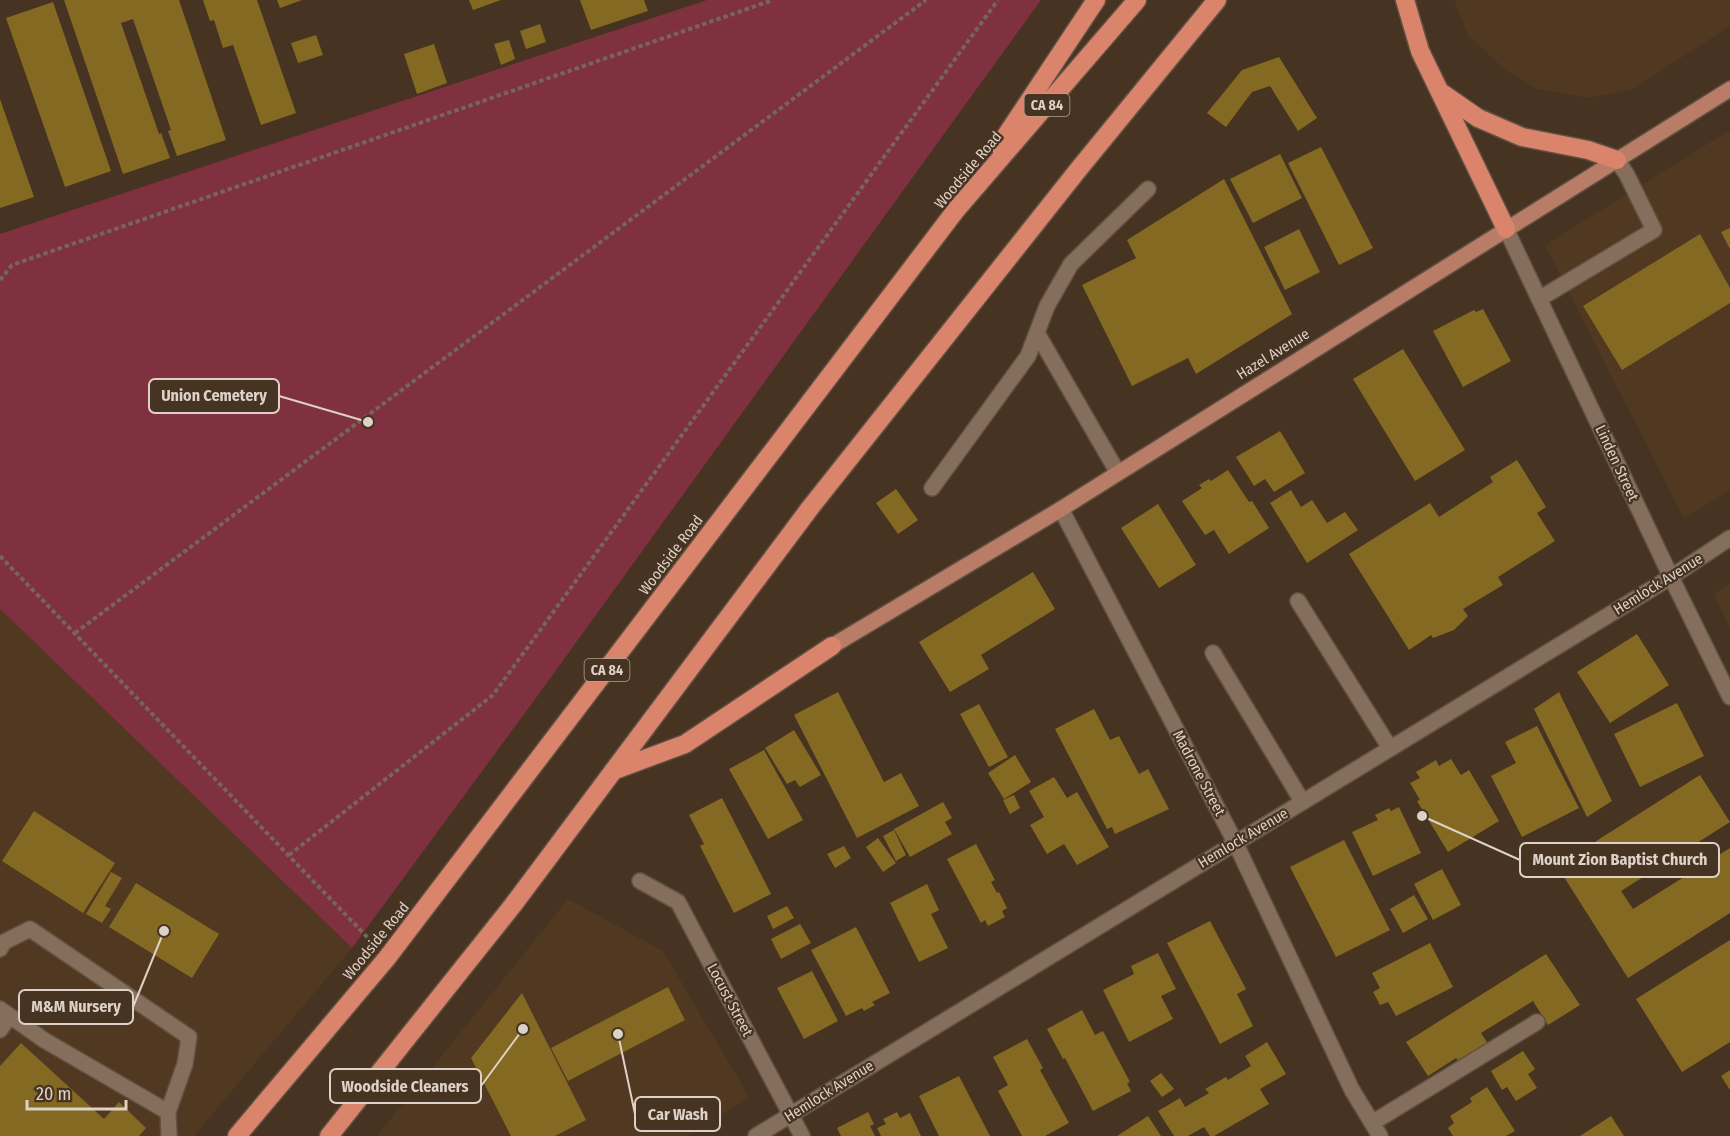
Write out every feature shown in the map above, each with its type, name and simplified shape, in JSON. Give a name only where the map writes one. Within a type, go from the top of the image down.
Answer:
[{"type":"highway","points":[[956,210],[1096,0]]},
{"type":"highway","name":"Woodside Road","points":[[237,1136],[387,958],[956,210],[1137,0]]},
{"type":"highway","points":[[329,1136],[501,921],[810,508],[1070,180],[1217,0]]},
{"type":"highway","points":[[1405,0],[1420,51],[1506,229]]},
{"type":"highway","points":[[1440,92],[1478,118],[1522,137],[1588,150],[1617,160]]},
{"type":"highway","points":[[615,770],[685,744],[832,646]]},
{"type":"main road","name":"Hazel Avenue","points":[[832,646],[1061,509],[1730,89]]},
{"type":"street","points":[[1539,299],[1654,230],[1627,175],[1617,160]]},
{"type":"street","points":[[932,488],[1028,356],[1047,306],[1071,264],[1148,189]]},
{"type":"street","name":"Linden Street","points":[[1506,229],[1730,697]]},
{"type":"street","points":[[1036,333],[1118,473]]},
{"type":"street","name":"Madrone Street","points":[[1061,509],[1235,842],[1352,1090],[1376,1129]]},
{"type":"street","name":"Hemlock Avenue","points":[[756,1136],[1671,577],[1730,538]]},
{"type":"street","points":[[1298,601],[1390,748]]},
{"type":"street","points":[[1213,653],[1302,801]]},
{"type":"street","name":"Locust Street","points":[[640,881],[678,902],[802,1136]]},
{"type":"street","points":[[0,949],[4,942],[30,929],[189,1037],[185,1064],[168,1112],[170,1136]]},
{"type":"street","points":[[0,1030],[5,1013],[44,1040],[168,1112]]},
{"type":"street","points":[[1376,1129],[1537,1022]]},
{"type":"path","points":[[0,280],[12,265],[773,0]]},
{"type":"path","points":[[75,633],[926,0]]},
{"type":"path","points":[[289,855],[493,696],[998,0]]},
{"type":"path","points":[[0,556],[387,958]]},
{"type":"shaded area","points":[[707,0],[1041,0],[352,948],[0,609],[0,234]]},
{"type":"shaded area","points":[[1454,0],[1730,0],[1730,26],[1633,89],[1589,98],[1536,89],[1504,69],[1468,35]]},
{"type":"shaded area","points":[[1730,130],[1730,490],[1684,519],[1545,245]]},
{"type":"shaded area","points":[[1730,583],[1730,629],[1714,594]]},
{"type":"shaded area","points":[[0,609],[352,948],[194,1136],[0,1136]]},
{"type":"shaded area","points":[[568,899],[663,951],[749,1097],[687,1136],[377,1136]]},
{"type":"building","points":[[64,0],[179,0],[226,140],[177,156],[168,131],[171,130],[133,19],[121,23],[159,134],[161,133],[170,158],[123,174]]},
{"type":"building","points":[[203,0],[257,0],[296,113],[261,125],[233,45],[223,48],[214,20],[210,21]]},
{"type":"building","points":[[277,0],[302,0],[280,8]]},
{"type":"building","points":[[469,0],[501,0],[473,10]]},
{"type":"building","points":[[580,0],[644,0],[648,11],[591,30]]},
{"type":"building","points":[[53,2],[111,171],[65,187],[6,18]]},
{"type":"building","points":[[540,24],[546,42],[526,49],[520,31]]},
{"type":"building","points":[[316,35],[323,55],[298,63],[291,43]]},
{"type":"building","points":[[509,40],[515,59],[501,65],[494,44]]},
{"type":"building","points":[[434,44],[447,83],[417,94],[404,54]]},
{"type":"building","points":[[1279,57],[1317,118],[1298,131],[1270,86],[1252,92],[1226,127],[1207,113],[1242,70]]},
{"type":"building","points":[[0,99],[34,197],[0,208]]},
{"type":"building","points":[[1321,147],[1373,248],[1339,265],[1288,163]]},
{"type":"building","points":[[1280,154],[1302,198],[1253,223],[1230,179]]},
{"type":"building","points":[[1224,179],[1292,314],[1196,374],[1188,358],[1132,386],[1082,285],[1136,258],[1127,240]]},
{"type":"building","points":[[1730,228],[1730,249],[1721,232]]},
{"type":"building","points":[[1299,229],[1320,272],[1285,290],[1264,247]]},
{"type":"building","points":[[1700,234],[1730,288],[1730,303],[1622,370],[1583,306]]},
{"type":"building","points":[[1483,309],[1511,361],[1463,387],[1433,331],[1474,310],[1476,312]]},
{"type":"building","points":[[1403,349],[1465,450],[1415,481],[1353,379]]},
{"type":"building","points":[[1280,431],[1305,473],[1274,492],[1265,479],[1254,486],[1236,457]]},
{"type":"building","points":[[1517,460],[1546,507],[1537,513],[1555,541],[1498,577],[1503,585],[1463,609],[1468,616],[1454,630],[1433,638],[1431,635],[1409,650],[1349,554],[1430,503],[1439,517],[1493,482],[1490,477]]},
{"type":"building","points":[[1228,470],[1269,528],[1229,554],[1214,530],[1205,535],[1182,501],[1202,488],[1199,485],[1209,479],[1211,481]]},
{"type":"building","points":[[896,489],[918,520],[898,534],[876,503]]},
{"type":"building","points":[[1291,490],[1301,507],[1312,500],[1327,523],[1345,512],[1358,530],[1307,563],[1270,503]]},
{"type":"building","points":[[1158,504],[1196,565],[1159,588],[1121,528]]},
{"type":"building","points":[[1033,572],[1055,609],[981,655],[989,669],[950,692],[919,642]]},
{"type":"building","points":[[1637,634],[1669,685],[1610,723],[1577,672]]},
{"type":"building","points":[[838,692],[884,782],[901,773],[919,806],[857,838],[794,715]]},
{"type":"building","points":[[1559,692],[1612,801],[1587,817],[1534,709]]},
{"type":"building","points":[[1677,703],[1704,756],[1640,787],[1614,734]]},
{"type":"building","points":[[979,704],[1008,757],[989,767],[960,714]]},
{"type":"building","points":[[1094,709],[1110,740],[1119,736],[1139,774],[1148,769],[1169,809],[1115,834],[1112,827],[1107,829],[1055,729]]},
{"type":"building","points":[[1537,726],[1579,808],[1522,837],[1491,776],[1516,763],[1505,742]]},
{"type":"building","points":[[794,730],[821,775],[800,787],[795,780],[787,784],[765,748]]},
{"type":"building","points":[[764,750],[803,820],[768,839],[729,769]]},
{"type":"building","points":[[1015,755],[1031,782],[1004,799],[988,773]]},
{"type":"building","points":[[1451,759],[1461,775],[1469,770],[1499,821],[1448,852],[1417,801],[1420,800],[1410,783],[1420,778],[1416,772],[1436,760],[1439,766]]},
{"type":"building","points":[[1700,775],[1730,822],[1621,891],[1633,909],[1730,848],[1730,913],[1628,978],[1557,866]]},
{"type":"building","points":[[1054,777],[1067,798],[1077,792],[1109,847],[1077,865],[1064,844],[1047,854],[1030,825],[1044,817],[1029,791]]},
{"type":"building","points":[[1014,795],[1020,808],[1010,814],[1003,800]]},
{"type":"building","points":[[722,798],[771,894],[734,913],[700,846],[704,844],[689,815]]},
{"type":"building","points":[[943,802],[952,818],[945,822],[952,834],[910,857],[894,829]]},
{"type":"building","points":[[1399,807],[1421,853],[1373,876],[1352,832],[1378,820],[1375,815],[1389,808],[1391,811]]},
{"type":"building","points":[[34,811],[115,863],[83,913],[2,861]]},
{"type":"building","points":[[894,830],[906,855],[896,861],[883,836]]},
{"type":"building","points":[[878,838],[896,863],[883,872],[866,847]]},
{"type":"building","points":[[1344,840],[1390,930],[1336,957],[1290,867]]},
{"type":"building","points":[[976,844],[995,880],[991,882],[1007,908],[1002,911],[1005,917],[988,926],[985,920],[981,923],[947,859]]},
{"type":"building","points":[[844,846],[851,858],[835,868],[827,854]]},
{"type":"building","points":[[1442,869],[1461,905],[1433,920],[1414,884]]},
{"type":"building","points":[[111,872],[122,878],[105,906],[111,909],[102,923],[86,914]]},
{"type":"building","points":[[136,883],[219,934],[192,978],[109,927]]},
{"type":"building","points":[[927,884],[939,910],[931,914],[948,948],[919,962],[890,903]]},
{"type":"building","points":[[1414,895],[1428,919],[1403,933],[1390,909]]},
{"type":"building","points":[[787,906],[794,918],[773,929],[767,916]]},
{"type":"building","points":[[1210,921],[1246,989],[1237,994],[1253,1026],[1220,1044],[1167,943]]},
{"type":"building","points":[[800,924],[811,943],[781,959],[771,939]]},
{"type":"building","points":[[856,927],[890,993],[872,1002],[875,1005],[864,1011],[862,1008],[846,1016],[811,950]]},
{"type":"building","points":[[1730,940],[1730,1042],[1682,1072],[1636,999]]},
{"type":"building","points":[[1430,943],[1453,987],[1396,1016],[1388,1002],[1380,1005],[1373,992],[1380,988],[1372,973]]},
{"type":"building","points":[[1158,953],[1176,989],[1161,996],[1173,1019],[1129,1042],[1103,990],[1134,974],[1131,966]]},
{"type":"building","points":[[1546,954],[1580,1005],[1548,1025],[1533,1001],[1481,1033],[1490,1047],[1462,1066],[1456,1058],[1428,1076],[1406,1042]]},
{"type":"building","points":[[812,971],[838,1021],[804,1039],[777,988]]},
{"type":"building","points":[[668,987],[685,1020],[568,1081],[551,1048]]},
{"type":"building","points":[[522,993],[586,1120],[555,1136],[511,1136],[471,1058]]},
{"type":"building","points":[[1082,1010],[1095,1035],[1103,1031],[1130,1082],[1127,1083],[1131,1091],[1093,1111],[1047,1029]]},
{"type":"building","points":[[1027,1039],[1043,1068],[1040,1070],[1069,1123],[1045,1136],[1022,1136],[998,1091],[1008,1085],[993,1057]]},
{"type":"building","points":[[1267,1042],[1286,1074],[1260,1089],[1269,1104],[1214,1136],[1210,1136],[1204,1127],[1188,1136],[1174,1136],[1158,1111],[1180,1098],[1185,1107],[1209,1093],[1205,1089],[1226,1077],[1228,1080],[1251,1066],[1245,1056]]},
{"type":"building","points":[[21,1043],[104,1119],[119,1102],[146,1128],[139,1136],[0,1136],[0,1066]]},
{"type":"building","points":[[1523,1051],[1535,1069],[1528,1074],[1537,1088],[1516,1101],[1507,1087],[1502,1090],[1491,1071]]},
{"type":"building","points":[[1730,1070],[1730,1090],[1721,1076]]},
{"type":"building","points":[[1161,1073],[1174,1089],[1162,1097],[1150,1081]]},
{"type":"building","points":[[959,1076],[990,1136],[939,1136],[919,1096]]},
{"type":"building","points":[[1487,1087],[1515,1131],[1506,1136],[1453,1136],[1448,1128],[1454,1123],[1450,1116],[1472,1102],[1470,1098]]},
{"type":"building","points":[[868,1112],[874,1124],[870,1126],[875,1136],[841,1136],[837,1128]]},
{"type":"building","points":[[897,1112],[900,1118],[910,1113],[921,1136],[881,1136],[877,1128],[886,1124],[883,1119]]},
{"type":"building","points":[[1148,1116],[1161,1136],[1117,1136]]},
{"type":"building","points":[[1611,1116],[1624,1136],[1580,1136]]},
{"type":"place","name":"Union Cemetery","points":[[368,422]]},
{"type":"place","name":"Mount Zion Baptist Church","points":[[1422,816]]},
{"type":"place","name":"M&M Nursery","points":[[164,931]]},
{"type":"place","name":"Woodside Cleaners","points":[[523,1029]]},
{"type":"place","name":"Car Wash","points":[[618,1034]]}]
